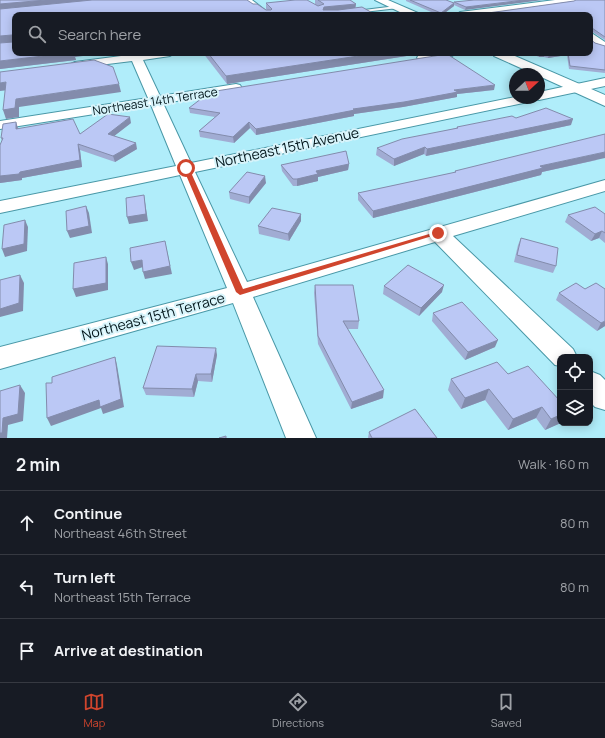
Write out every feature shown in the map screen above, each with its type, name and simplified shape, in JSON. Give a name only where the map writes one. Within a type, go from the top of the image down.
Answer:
[{"type":"street","points":[[380,0],[407,12]]},
{"type":"street","points":[[483,12],[573,0]]},
{"type":"street","points":[[593,33],[600,31]]},
{"type":"street","points":[[593,37],[598,43],[605,45]]},
{"type":"street","points":[[61,67],[144,56]]},
{"type":"street","points":[[413,59],[432,56]]},
{"type":"street","points":[[505,56],[605,101]]},
{"type":"street","points":[[136,57],[240,292],[301,438]]},
{"type":"street","points":[[545,95],[605,82]]},
{"type":"street","name":"Northeast 14th Terrace","points":[[0,126],[250,85]]},
{"type":"street","name":"Northeast 15th Avenue","points":[[0,207],[509,102]]},
{"type":"street","name":"Northeast 15th Terrace","points":[[0,358],[240,292],[438,233],[601,189]]},
{"type":"street","points":[[438,233],[561,354]]},
{"type":"street","points":[[593,386],[605,398]]},
{"type":"lane","points":[[249,0],[265,12]]},
{"type":"lane","points":[[352,12],[396,7]]},
{"type":"building","points":[[0,0],[46,0],[0,4]]},
{"type":"building","points":[[92,0],[247,0],[266,10],[271,10],[272,9],[266,3],[307,0],[318,6],[324,4],[318,0],[350,0],[356,4],[324,7],[323,10],[362,7],[371,12],[12,12],[12,35],[0,36],[0,9]]},
{"type":"building","points":[[410,0],[446,0],[454,3],[442,12],[439,12]]},
{"type":"building","points":[[474,0],[524,0],[466,7],[454,2]]},
{"type":"building","points":[[605,0],[605,37],[593,29],[593,12],[495,12],[574,1]]},
{"type":"building","points":[[593,41],[605,46],[605,70],[570,66],[568,56],[593,56]]},
{"type":"building","points":[[12,42],[12,56],[43,56],[0,61],[0,43]]},
{"type":"building","points":[[210,56],[358,56],[226,76]]},
{"type":"building","points":[[435,56],[450,56],[495,85],[454,90],[458,92],[404,102],[353,109],[355,110],[256,129],[249,122],[233,137],[199,131],[220,113],[189,108],[210,92]]},
{"type":"building","points":[[94,60],[113,67],[119,84],[16,99],[15,108],[3,110],[6,82],[0,83],[0,72]]},
{"type":"building","points":[[546,108],[573,119],[427,149],[425,147],[394,159],[377,148],[402,139],[512,116],[516,118]]},
{"type":"building","points":[[108,114],[130,117],[108,134],[136,143],[113,156],[78,144],[80,160],[20,172],[19,174],[0,176],[0,145],[3,138],[1,138],[3,124],[16,122],[16,129],[73,119],[80,134]]},
{"type":"building","points":[[605,134],[605,152],[540,166],[543,168],[373,211],[358,193],[456,172],[455,171]]},
{"type":"building","points":[[346,151],[349,164],[316,171],[318,174],[297,179],[293,179],[281,165]]},
{"type":"building","points":[[247,172],[265,176],[249,197],[229,192]]},
{"type":"building","points":[[144,195],[146,214],[127,217],[126,198]]},
{"type":"building","points":[[86,206],[89,226],[67,231],[66,211]]},
{"type":"building","points":[[595,207],[605,214],[605,233],[602,231],[595,234],[568,215]]},
{"type":"building","points":[[272,208],[301,214],[288,234],[258,226]]},
{"type":"building","points":[[25,220],[24,244],[2,249],[4,225]]},
{"type":"building","points":[[521,238],[558,248],[556,266],[517,255]]},
{"type":"building","points":[[165,241],[170,266],[143,272],[142,260],[131,262],[130,248]]},
{"type":"building","points":[[106,257],[106,283],[73,289],[74,263]]},
{"type":"building","points":[[408,265],[444,285],[421,308],[384,286]]},
{"type":"building","points":[[20,275],[19,303],[0,309],[0,280]]},
{"type":"building","points":[[576,283],[585,289],[596,283],[605,289],[605,321],[601,323],[559,293]]},
{"type":"building","points":[[315,285],[353,285],[359,321],[343,321],[384,390],[352,402],[318,336]]},
{"type":"building","points":[[462,302],[498,340],[468,352],[433,313]]},
{"type":"building","points":[[157,346],[216,348],[211,374],[196,374],[192,389],[143,388]]},
{"type":"building","points":[[115,357],[121,399],[100,407],[99,400],[47,418],[46,383],[52,383],[52,377]]},
{"type":"building","points":[[497,362],[508,374],[528,366],[557,398],[557,416],[551,419],[542,407],[513,419],[489,389],[465,398],[451,379]]},
{"type":"building","points":[[20,385],[18,414],[3,418],[2,433],[0,433],[0,391]]},
{"type":"building","points":[[415,409],[437,438],[372,438],[369,432]]},
{"type":"route","points":[[186,168],[240,292],[438,233]]}]
